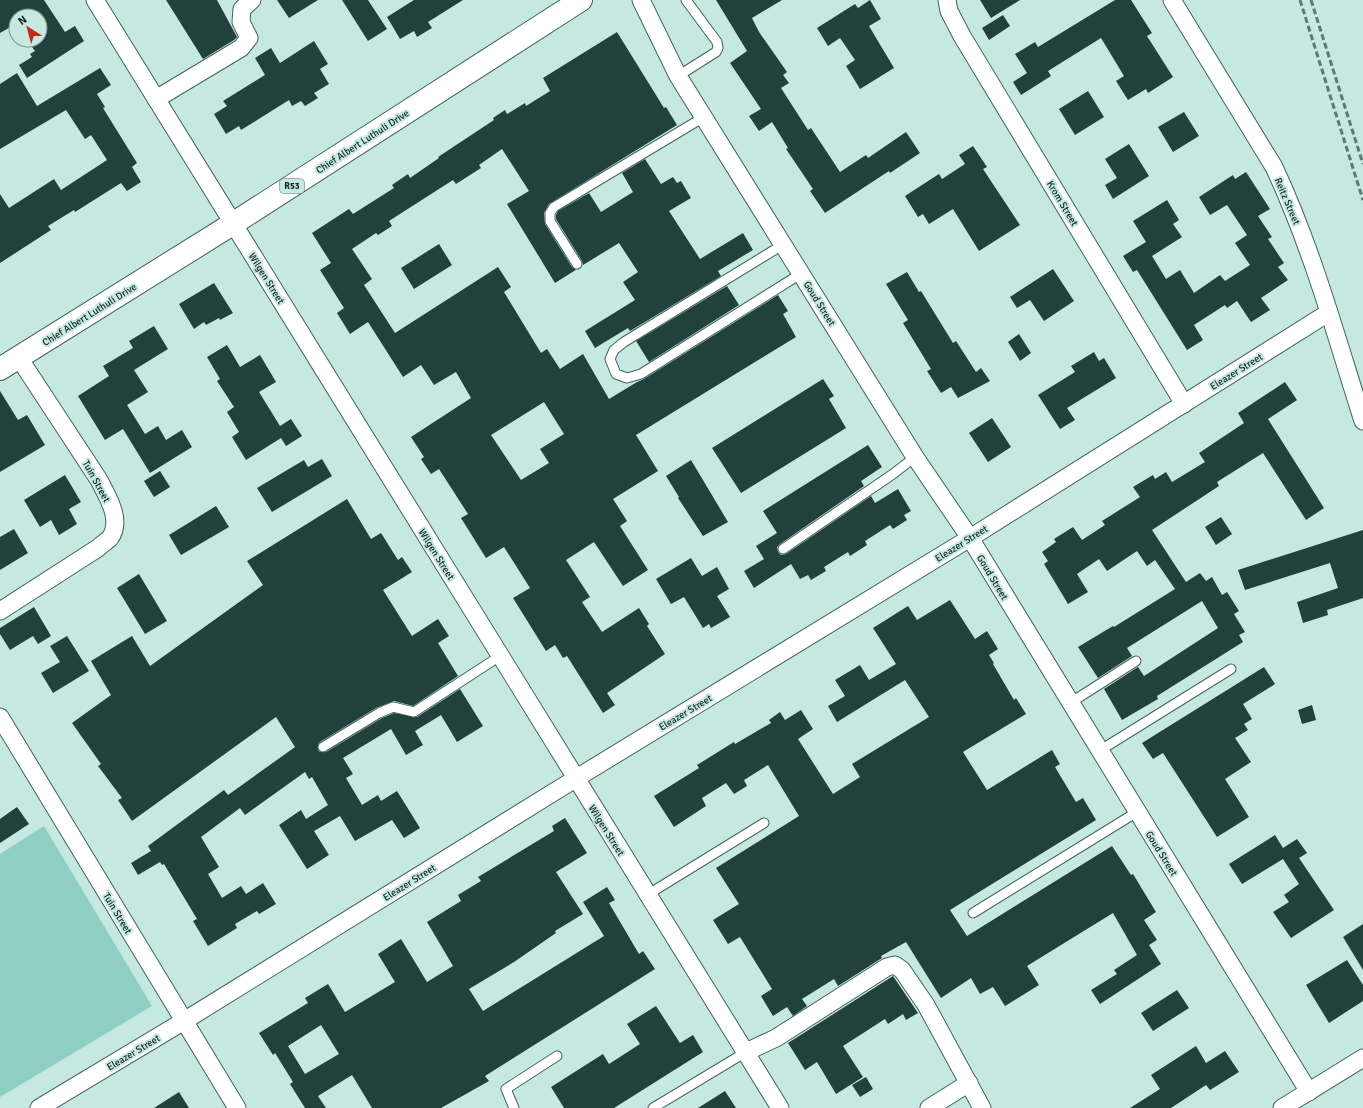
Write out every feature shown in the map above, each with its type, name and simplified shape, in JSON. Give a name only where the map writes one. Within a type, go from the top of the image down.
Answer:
[{"type":"main road","name":"Chief Albert Luthuli Drive","points":[[0,369],[234,223],[581,0]]},
{"type":"street","name":"Wilgen Street","points":[[95,0],[234,223],[575,779],[780,1108]]},
{"type":"street","points":[[156,99],[241,48],[250,38],[241,22],[242,9],[252,0]]},
{"type":"street","name":"Goud Street","points":[[641,0],[678,76],[802,272],[915,456],[970,538],[1070,704],[1309,1092]]},
{"type":"street","name":"Krom Street","points":[[947,0],[949,11],[962,36],[1184,404]]},
{"type":"street","name":"Reitz Street","points":[[1172,0],[1274,167],[1307,245],[1363,421]]},
{"type":"street","name":"Eleazer Street","points":[[39,1108],[184,1021],[575,779],[970,538],[1328,313]]},
{"type":"street","name":"Tuin Street","points":[[0,610],[98,548],[110,538],[114,528],[115,518],[110,501],[99,480],[19,358]]},
{"type":"street","name":"Tuin Street","points":[[0,717],[237,1108]]},
{"type":"street","points":[[746,1052],[776,1038],[887,967],[895,965],[902,970],[926,1005],[982,1108]]},
{"type":"street","points":[[1282,1108],[1363,1058]]},
{"type":"street","points":[[929,1108],[969,1083]]},
{"type":"lane","points":[[678,76],[716,52],[718,48],[717,42],[686,0]]},
{"type":"lane","points":[[577,264],[550,221],[550,213],[554,207],[704,117]]},
{"type":"lane","points":[[784,244],[624,342],[614,350],[610,359],[616,374],[627,378],[641,374],[802,272]]},
{"type":"lane","points":[[783,548],[893,474],[915,456]]},
{"type":"lane","points":[[323,747],[379,713],[393,707],[414,712],[500,656]]},
{"type":"lane","points":[[1070,704],[1136,661]]},
{"type":"lane","points":[[1099,751],[1231,669]]},
{"type":"lane","points":[[973,913],[1137,812]]},
{"type":"lane","points":[[647,895],[764,823]]},
{"type":"lane","points":[[653,1108],[746,1052]]},
{"type":"lane","points":[[514,1108],[506,1089],[557,1056]]},
{"type":"green space","points":[[44,826],[152,1006],[0,1097],[0,854]]},
{"type":"building","points":[[0,0],[44,0],[65,32],[75,26],[84,41],[27,78],[19,65],[32,57],[30,54],[35,51],[33,48],[48,48],[48,8],[8,8],[8,28],[0,33]]},
{"type":"building","points":[[166,0],[217,0],[237,37],[203,59]]},
{"type":"building","points":[[277,0],[318,0],[289,18]]},
{"type":"building","points":[[342,0],[368,0],[387,29],[368,41]]},
{"type":"building","points":[[414,0],[463,0],[428,22],[432,28],[417,37],[414,31],[400,39],[387,17]]},
{"type":"building","points":[[716,0],[782,0],[752,18],[759,32],[787,72],[783,75],[789,83],[781,88],[808,130],[811,128],[840,172],[866,155],[868,158],[906,132],[920,153],[890,173],[889,171],[825,213],[810,191],[813,189],[786,149],[788,148],[772,122],[759,131],[749,116],[761,109],[730,63],[747,51]]},
{"type":"building","points":[[870,0],[881,19],[869,26],[894,68],[860,89],[846,66],[855,60],[840,38],[828,46],[817,28],[855,4],[858,8]]},
{"type":"building","points":[[980,0],[1020,0],[991,18]]},
{"type":"building","points":[[1115,0],[1131,0],[1152,33],[1147,36],[1173,77],[1148,93],[1146,89],[1128,100],[1116,81],[1124,76],[1101,38],[1048,71],[1051,76],[1021,95],[1013,82],[1027,73],[1015,54],[1035,42],[1038,47]]},
{"type":"building","points":[[1003,15],[1010,26],[989,40],[982,28]]},
{"type":"building","points":[[617,32],[664,108],[666,107],[677,125],[549,204],[544,213],[545,224],[572,267],[576,270],[555,283],[507,204],[529,191],[502,149],[479,165],[481,168],[456,184],[453,180],[389,221],[392,226],[378,235],[376,233],[352,249],[372,279],[364,285],[395,333],[498,267],[511,287],[504,292],[541,353],[547,349],[560,369],[583,354],[609,399],[644,379],[778,295],[788,311],[783,314],[796,337],[636,435],[658,471],[613,499],[627,521],[620,526],[648,570],[623,586],[594,542],[566,560],[590,597],[582,602],[602,632],[639,608],[649,624],[647,626],[665,654],[607,693],[615,705],[603,713],[567,656],[563,658],[555,645],[546,651],[513,598],[530,588],[504,547],[486,558],[461,518],[468,514],[439,469],[431,474],[421,459],[424,457],[411,437],[471,398],[456,372],[434,385],[421,365],[403,377],[368,322],[350,334],[337,313],[344,308],[320,270],[331,263],[312,233],[349,209],[353,214],[394,188],[392,185],[408,174],[410,178],[439,158],[438,157],[494,120],[493,118],[505,110],[507,114],[525,103],[526,106],[550,91],[543,78]],"holes":[[[544,402],[564,434],[540,449],[549,463],[521,480],[491,435]]]},
{"type":"building","points":[[314,41],[328,64],[320,69],[329,84],[314,93],[318,98],[305,106],[301,101],[292,106],[289,100],[241,130],[239,126],[226,134],[214,114],[227,106],[223,101],[265,75],[255,58],[271,48],[280,63]]},
{"type":"building","points":[[100,68],[111,85],[97,94],[105,107],[103,108],[137,163],[132,167],[141,182],[127,191],[121,183],[75,212],[74,210],[48,226],[51,230],[0,263],[0,194],[9,208],[54,179],[61,190],[107,160],[91,135],[85,139],[66,110],[0,149],[0,84],[17,73],[37,106]]},
{"type":"building","points":[[1088,91],[1104,117],[1075,135],[1059,109]]},
{"type":"building","points":[[1184,112],[1199,136],[1173,152],[1158,127]]},
{"type":"building","points":[[1129,144],[1149,176],[1113,199],[1105,185],[1117,178],[1105,159]]},
{"type":"building","points":[[973,146],[987,167],[983,169],[1020,225],[979,251],[953,209],[929,224],[923,214],[918,217],[905,196],[939,174],[942,179],[965,164],[959,155]]},
{"type":"building","points":[[645,159],[661,184],[673,177],[677,183],[681,181],[691,198],[669,211],[700,259],[743,233],[753,250],[718,271],[721,276],[630,331],[628,328],[595,348],[585,331],[635,300],[623,282],[638,272],[619,243],[583,265],[556,219],[556,215],[558,211],[589,193],[601,212],[633,192],[622,173]]},
{"type":"building","points":[[1246,172],[1270,209],[1258,216],[1272,237],[1268,239],[1284,263],[1278,267],[1288,280],[1261,298],[1270,310],[1251,322],[1237,301],[1227,308],[1225,305],[1194,325],[1203,340],[1187,350],[1137,270],[1133,272],[1123,256],[1146,242],[1133,221],[1167,200],[1179,220],[1173,224],[1182,237],[1152,256],[1166,279],[1180,270],[1194,293],[1220,275],[1225,281],[1250,265],[1235,243],[1247,235],[1227,205],[1210,215],[1199,197],[1233,175],[1235,179]]},
{"type":"building","points":[[439,244],[452,265],[414,289],[401,268]]},
{"type":"building","points":[[1053,269],[1074,301],[1044,321],[1030,300],[1017,308],[1010,297]]},
{"type":"building","points":[[907,272],[919,292],[921,291],[953,343],[956,341],[976,372],[981,368],[990,381],[958,398],[951,387],[941,393],[927,371],[931,369],[903,323],[908,320],[886,284]]},
{"type":"building","points":[[214,283],[233,313],[206,325],[204,322],[194,329],[179,304]]},
{"type":"building","points":[[727,286],[739,305],[649,362],[636,341]]},
{"type":"building","points":[[154,326],[168,349],[134,370],[148,392],[127,405],[145,434],[158,426],[166,440],[182,430],[192,447],[150,473],[123,429],[105,440],[78,396],[109,376],[103,366],[133,348],[129,341]]},
{"type":"building","points":[[1019,334],[1031,353],[1020,361],[1008,342]]},
{"type":"building","points":[[227,345],[240,367],[260,355],[276,382],[259,392],[280,426],[291,419],[302,436],[286,446],[281,438],[246,460],[232,437],[239,432],[227,412],[234,407],[217,381],[220,379],[207,357]]},
{"type":"building","points":[[1094,352],[1099,361],[1104,358],[1116,378],[1067,408],[1075,420],[1060,429],[1038,395],[1075,372],[1071,366]]},
{"type":"building","points":[[823,379],[834,396],[829,399],[846,428],[741,493],[712,448]]},
{"type":"building","points":[[1285,382],[1297,400],[1268,419],[1324,508],[1306,520],[1263,453],[1217,482],[1219,486],[1152,530],[1186,582],[1200,573],[1206,581],[1212,577],[1222,595],[1227,592],[1239,611],[1234,614],[1245,632],[1239,635],[1243,642],[1157,696],[1158,699],[1122,720],[1104,689],[1138,667],[1144,676],[1218,628],[1202,601],[1127,648],[1132,656],[1098,678],[1078,647],[1113,626],[1114,627],[1175,589],[1155,560],[1147,566],[1137,551],[1107,571],[1099,559],[1077,574],[1088,592],[1068,604],[1044,564],[1048,561],[1042,552],[1056,542],[1054,539],[1073,527],[1082,540],[1105,525],[1102,521],[1140,497],[1133,487],[1153,475],[1155,479],[1166,472],[1172,482],[1205,462],[1199,453],[1244,423],[1238,413]]},
{"type":"building","points":[[0,391],[18,420],[27,415],[45,445],[0,472]]},
{"type":"building","points":[[992,418],[1011,447],[988,462],[969,433]]},
{"type":"building","points":[[868,445],[882,467],[861,481],[864,486],[780,544],[777,547],[778,552],[781,555],[786,554],[871,496],[875,503],[898,489],[911,511],[904,515],[907,520],[893,529],[890,525],[865,541],[867,545],[850,556],[848,552],[824,567],[826,571],[811,580],[808,575],[800,579],[791,564],[754,588],[744,571],[764,559],[756,546],[777,533],[763,511]]},
{"type":"building","points":[[322,459],[332,476],[272,512],[257,488],[304,460],[308,467]]},
{"type":"building","points":[[691,460],[728,522],[703,536],[678,498],[679,497],[666,476]]},
{"type":"building","points":[[160,471],[170,487],[154,497],[144,481]]},
{"type":"building","points":[[65,475],[81,502],[69,509],[77,524],[59,535],[51,520],[40,527],[24,500]]},
{"type":"building","points":[[347,499],[371,539],[381,533],[398,560],[402,557],[412,572],[383,590],[412,636],[438,619],[449,636],[438,643],[458,676],[413,706],[394,701],[376,708],[320,742],[318,744],[318,750],[320,752],[326,752],[382,718],[394,713],[417,717],[460,689],[483,726],[457,742],[441,715],[415,731],[423,745],[406,755],[391,729],[343,758],[353,774],[346,778],[362,805],[378,795],[381,801],[397,791],[420,828],[404,838],[392,820],[355,841],[340,816],[314,831],[329,855],[307,869],[279,825],[301,810],[306,819],[328,805],[312,777],[309,779],[305,772],[245,815],[240,808],[201,837],[219,867],[208,874],[222,898],[241,886],[246,894],[263,883],[276,904],[259,914],[257,911],[235,924],[237,928],[208,946],[193,921],[197,919],[164,864],[162,865],[160,862],[138,875],[131,863],[151,851],[148,846],[224,790],[228,795],[295,747],[276,717],[132,821],[118,800],[122,798],[98,766],[101,764],[72,723],[111,695],[91,661],[132,636],[150,666],[263,585],[247,561]]},
{"type":"building","points":[[216,506],[229,527],[181,555],[169,535]]},
{"type":"building","points":[[1221,517],[1232,534],[1216,545],[1205,527]]},
{"type":"building","points":[[14,529],[28,553],[0,570],[0,537]]},
{"type":"building","points":[[1363,530],[1363,598],[1327,610],[1328,615],[1303,623],[1297,602],[1338,588],[1330,563],[1245,590],[1238,570]]},
{"type":"building","points":[[691,558],[702,576],[717,567],[729,589],[717,596],[730,617],[711,628],[709,624],[703,628],[684,597],[671,604],[656,579]]},
{"type":"building","points":[[139,574],[167,621],[145,634],[117,588]]},
{"type":"building","points":[[950,600],[975,639],[987,631],[998,649],[989,655],[994,663],[993,664],[1014,700],[1016,698],[1026,714],[963,752],[987,790],[1052,750],[1060,764],[1055,767],[1076,802],[1083,798],[1096,820],[950,910],[967,936],[1112,846],[1131,875],[1133,874],[1156,912],[1144,920],[1157,940],[1149,945],[1161,964],[1100,1004],[1091,990],[1117,974],[1114,970],[1137,955],[1113,913],[1027,966],[1039,985],[1005,1006],[993,987],[980,994],[971,978],[941,998],[906,942],[881,956],[882,958],[838,986],[834,979],[802,999],[807,1006],[793,1016],[787,1007],[773,1016],[761,996],[772,989],[740,937],[728,944],[713,920],[739,904],[716,868],[799,816],[768,765],[744,780],[747,786],[734,794],[726,783],[702,798],[706,806],[674,827],[654,796],[699,768],[697,765],[734,742],[735,744],[771,723],[769,720],[780,712],[785,720],[801,710],[813,729],[798,739],[833,794],[860,777],[852,764],[929,717],[905,680],[837,722],[828,706],[845,696],[835,680],[860,665],[869,680],[896,664],[873,628],[908,606],[917,620]]},
{"type":"building","points":[[34,607],[51,636],[38,644],[33,636],[10,650],[0,634],[0,628]]},
{"type":"building","points":[[67,636],[89,671],[53,693],[41,673],[60,662],[50,646]]},
{"type":"building","points":[[1264,667],[1275,684],[1243,704],[1252,719],[1244,724],[1248,730],[1235,738],[1251,762],[1225,779],[1249,817],[1217,837],[1163,753],[1153,759],[1142,743]]},
{"type":"building","points":[[1312,705],[1316,720],[1302,724],[1298,710]]},
{"type":"building","points":[[17,807],[29,824],[0,843],[0,819]]},
{"type":"building","points":[[565,818],[587,853],[556,872],[583,914],[555,931],[556,933],[514,962],[469,989],[483,1011],[604,936],[583,902],[607,887],[615,900],[609,903],[639,954],[643,951],[655,969],[485,1076],[489,1081],[441,1108],[372,1108],[352,1075],[318,1096],[326,1108],[305,1108],[290,1084],[293,1082],[275,1053],[273,1055],[259,1033],[308,1003],[305,998],[328,984],[345,1012],[395,982],[378,954],[401,939],[427,982],[453,966],[427,922],[461,901],[458,895],[481,881],[478,877],[554,831],[552,826]],"holes":[[[321,1025],[339,1054],[305,1074],[288,1046]]]},
{"type":"building","points":[[1275,835],[1283,848],[1297,839],[1307,853],[1299,858],[1334,910],[1291,938],[1273,912],[1289,902],[1284,895],[1299,884],[1283,859],[1242,884],[1229,864]]},
{"type":"building","points":[[1363,924],[1363,970],[1343,937]]},
{"type":"building","points":[[1347,960],[1363,985],[1363,1001],[1329,1023],[1306,985]]},
{"type":"building","points":[[893,976],[918,1013],[906,1020],[903,1014],[888,1024],[885,1019],[843,1046],[863,1077],[836,1094],[817,1062],[805,1070],[788,1043]]},
{"type":"building","points":[[1177,990],[1189,1008],[1153,1031],[1141,1013]]},
{"type":"building","points":[[656,1006],[680,1043],[693,1035],[703,1052],[614,1108],[564,1108],[551,1087],[603,1054],[609,1064],[640,1044],[627,1024]]},
{"type":"building","points":[[1196,1046],[1206,1063],[1225,1051],[1239,1072],[1210,1090],[1206,1085],[1171,1108],[1130,1108],[1160,1089],[1151,1075]]},
{"type":"building","points":[[866,1077],[873,1089],[860,1097],[852,1085]]},
{"type":"building","points":[[725,1091],[736,1108],[698,1108]]},
{"type":"building","points":[[179,1092],[189,1108],[154,1108]]},
{"type":"railway","points":[[1300,0],[1363,200]]},
{"type":"railway","points":[[1311,0],[1363,164]]}]
